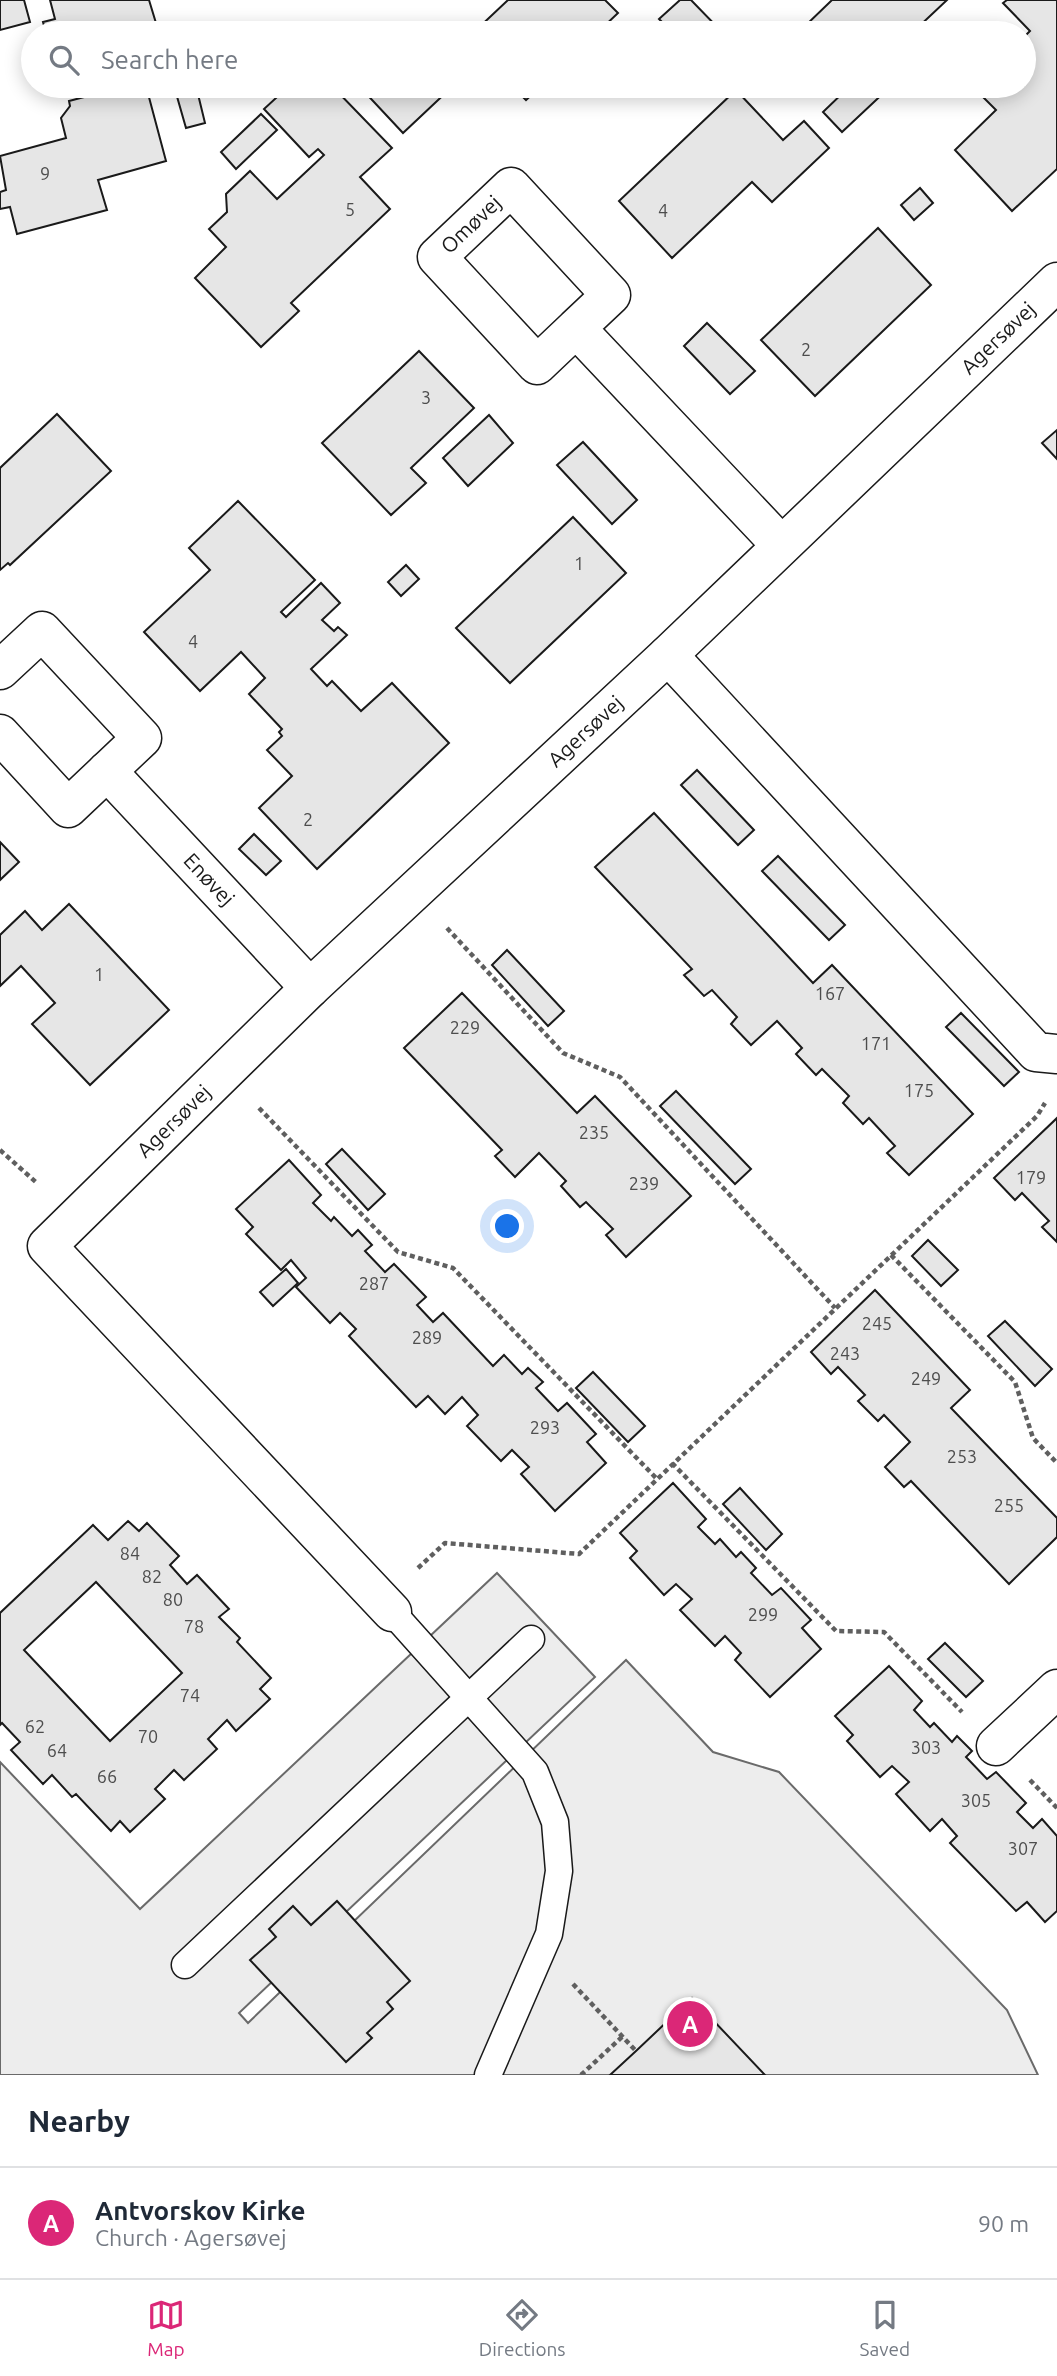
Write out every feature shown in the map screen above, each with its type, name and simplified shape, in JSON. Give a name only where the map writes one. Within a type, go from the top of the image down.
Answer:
[{"type":"street","name":"Omøvej","points":[[511,187],[611,295],[576,328],[537,365],[437,257],[511,187]]},
{"type":"street","name":"Agersøvej","points":[[387,1608],[47,1246],[310,988],[667,655],[1057,282]]},
{"type":"street","points":[[576,328],[781,545]]},
{"type":"street","points":[[0,670],[42,631],[142,738],[68,807],[0,734]]},
{"type":"street","points":[[667,655],[1036,1052],[1057,1054]]},
{"type":"street","name":"Enøvej","points":[[107,771],[310,988]]},
{"type":"street","points":[[996,1746],[1057,1689]]},
{"type":"lane","points":[[387,1608],[535,1772],[555,1822],[559,1871],[549,1934],[488,2075]]},
{"type":"lane","points":[[185,1965],[531,1639]]},
{"type":"path","points":[[414,892],[563,1053],[620,1077],[835,1308]]},
{"type":"path","points":[[224,1072],[398,1252],[453,1268],[656,1478]]},
{"type":"path","points":[[387,1608],[445,1543],[579,1554],[1037,1116],[1050,1094]]},
{"type":"path","points":[[891,1255],[1015,1382],[1033,1438],[1057,1463]]},
{"type":"path","points":[[672,1463],[836,1631],[884,1632],[1057,1808]]},
{"type":"path","points":[[542,1950],[636,2051]]},
{"type":"path","points":[[581,2075],[623,2036]]},
{"type":"shaded area","points":[[497,1573],[595,1677],[239,2013],[248,2023],[626,1660],[713,1752],[779,1772],[1007,2010],[1038,2075],[0,2075],[0,1762],[140,1909]]},
{"type":"building","points":[[0,0],[24,0],[30,21],[21,21],[21,24],[0,30]]},
{"type":"building","points":[[50,0],[149,0],[155,21],[47,21],[55,19]]},
{"type":"building","points":[[508,0],[605,0],[618,13],[610,21],[486,21]]},
{"type":"building","points":[[680,0],[691,0],[711,21],[661,21],[659,19]]},
{"type":"building","points":[[832,0],[947,0],[925,21],[810,21]]},
{"type":"building","points":[[1007,0],[1057,0],[1057,169],[1012,211],[955,150],[996,110],[984,98],[1036,98],[1036,21],[1020,21],[1003,3]]},
{"type":"building","points":[[80,98],[149,98],[166,161],[98,180],[107,210],[17,234],[10,207],[0,209],[0,192],[6,190],[0,156],[66,138],[61,118],[70,106],[69,101]]},
{"type":"building","points":[[177,98],[199,98],[205,123],[186,128]]},
{"type":"building","points":[[276,98],[344,98],[392,148],[360,177],[390,209],[291,303],[299,311],[261,347],[195,278],[226,247],[209,229],[227,212],[226,194],[250,171],[277,199],[324,155],[318,149],[309,157],[264,109]]},
{"type":"building","points":[[370,98],[440,98],[403,133]]},
{"type":"building","points":[[728,98],[744,98],[783,140],[804,121],[829,148],[772,202],[752,182],[672,258],[619,201]]},
{"type":"building","points":[[838,98],[878,98],[842,132],[823,112]]},
{"type":"building","points":[[261,114],[277,130],[236,169],[221,152]]},
{"type":"building","points":[[920,188],[933,203],[914,220],[901,205]]},
{"type":"building","points":[[878,228],[931,285],[815,396],[761,340]]},
{"type":"building","points":[[707,323],[755,371],[730,394],[684,346]]},
{"type":"building","points":[[419,351],[474,408],[411,468],[426,483],[391,515],[322,443]]},
{"type":"building","points":[[57,414],[111,471],[10,565],[8,563],[0,570],[0,468]]},
{"type":"building","points":[[489,415],[513,443],[468,486],[443,458]]},
{"type":"building","points":[[1057,430],[1057,459],[1042,443]]},
{"type":"building","points":[[583,442],[637,500],[612,524],[557,465]]},
{"type":"building","points":[[238,501],[315,580],[281,612],[286,617],[321,583],[340,603],[322,620],[334,631],[338,627],[347,635],[311,669],[327,686],[332,681],[361,711],[392,683],[449,743],[317,869],[259,808],[292,776],[267,750],[282,736],[279,732],[282,729],[249,694],[265,678],[241,652],[200,691],[144,632],[210,570],[189,548]]},
{"type":"building","points":[[573,517],[626,573],[510,683],[456,628]]},
{"type":"building","points":[[406,565],[419,579],[401,596],[388,582]]},
{"type":"building","points":[[697,770],[754,830],[738,845],[681,785]]},
{"type":"building","points":[[654,813],[813,983],[832,965],[973,1114],[909,1175],[887,1153],[895,1146],[869,1118],[863,1124],[843,1103],[849,1096],[822,1069],[816,1075],[796,1054],[802,1048],[777,1021],[751,1045],[731,1024],[737,1017],[712,990],[704,996],[684,975],[692,969],[595,867]]},
{"type":"building","points":[[254,834],[281,861],[266,875],[239,849]]},
{"type":"building","points":[[0,842],[19,862],[0,880]]},
{"type":"building","points":[[778,856],[845,925],[829,940],[762,871]]},
{"type":"building","points":[[69,904],[169,1010],[90,1085],[32,1024],[55,1003],[21,966],[0,986],[0,935],[25,911],[42,930]]},
{"type":"building","points":[[507,950],[564,1011],[548,1026],[492,965]]},
{"type":"building","points":[[462,993],[577,1113],[595,1096],[691,1196],[626,1257],[606,1235],[613,1229],[586,1202],[580,1207],[561,1186],[566,1181],[539,1153],[515,1177],[495,1156],[502,1150],[404,1048]]},
{"type":"building","points":[[961,1013],[1019,1072],[1004,1086],[946,1027]]},
{"type":"building","points":[[676,1091],[751,1169],[735,1184],[660,1106]]},
{"type":"building","points":[[1057,1118],[1057,1242],[1042,1227],[1049,1221],[1022,1193],[1015,1200],[994,1178]]},
{"type":"building","points":[[342,1149],[385,1194],[368,1210],[326,1164]]},
{"type":"building","points":[[289,1160],[321,1195],[313,1203],[331,1221],[334,1217],[352,1236],[358,1230],[372,1245],[365,1251],[385,1272],[394,1264],[426,1297],[417,1305],[433,1322],[443,1313],[493,1366],[504,1355],[522,1374],[528,1368],[543,1382],[536,1388],[558,1411],[567,1403],[596,1434],[587,1442],[606,1463],[555,1511],[521,1474],[529,1467],[512,1450],[501,1461],[467,1426],[478,1415],[462,1397],[445,1414],[428,1396],[416,1407],[349,1336],[356,1329],[340,1313],[330,1323],[296,1287],[306,1278],[291,1260],[281,1270],[246,1234],[253,1227],[236,1209]]},
{"type":"building","points":[[928,1240],[958,1270],[941,1286],[912,1256]]},
{"type":"building","points":[[286,1269],[298,1283],[273,1306],[260,1292]]},
{"type":"building","points":[[875,1290],[970,1390],[951,1408],[1057,1518],[1057,1537],[1009,1584],[911,1481],[904,1487],[885,1467],[910,1442],[884,1415],[878,1421],[858,1401],[865,1395],[838,1367],[831,1374],[811,1352]]},
{"type":"building","points":[[1005,1321],[1052,1369],[1035,1386],[988,1336]]},
{"type":"building","points":[[593,1372],[645,1426],[628,1442],[576,1388]]},
{"type":"building","points":[[673,1483],[706,1519],[698,1527],[715,1544],[720,1539],[736,1557],[741,1552],[756,1568],[751,1573],[772,1595],[781,1588],[811,1620],[802,1628],[821,1649],[770,1697],[735,1660],[741,1653],[725,1636],[715,1646],[680,1610],[692,1599],[676,1584],[664,1595],[630,1558],[637,1551],[620,1533]]},
{"type":"building","points":[[740,1488],[782,1534],[766,1550],[723,1504]]},
{"type":"building","points":[[128,1521],[139,1531],[147,1523],[179,1556],[170,1565],[187,1584],[197,1575],[229,1609],[219,1617],[240,1638],[237,1642],[271,1678],[260,1689],[270,1699],[236,1731],[227,1720],[208,1739],[217,1749],[184,1780],[174,1770],[155,1789],[165,1799],[130,1832],[120,1821],[111,1831],[76,1794],[72,1797],[52,1775],[43,1784],[11,1750],[20,1742],[2,1723],[0,1725],[0,1613],[93,1525],[108,1540]],"holes":[[[96,1582],[182,1673],[110,1741],[24,1650]]]},
{"type":"building","points":[[945,1643],[983,1681],[966,1697],[928,1659]]},
{"type":"building","points":[[889,1666],[922,1701],[914,1710],[930,1727],[934,1723],[952,1742],[957,1736],[972,1751],[966,1757],[987,1779],[996,1772],[1026,1803],[1017,1812],[1033,1828],[1042,1819],[1057,1836],[1057,1911],[1045,1922],[1027,1902],[1016,1911],[950,1843],[957,1836],[942,1819],[930,1831],[896,1794],[909,1782],[892,1766],[880,1777],[847,1741],[853,1735],[835,1716]]},
{"type":"building","points":[[337,1901],[410,1981],[387,2002],[393,2009],[367,2033],[372,2038],[346,2062],[250,1960],[276,1937],[269,1929],[293,1906],[311,1925]]},
{"type":"building","points":[[692,1998],[765,2075],[610,2075],[636,2051]]},
{"type":"place","name":"Antvorskov Kirke","points":[[690,2024]]}]
